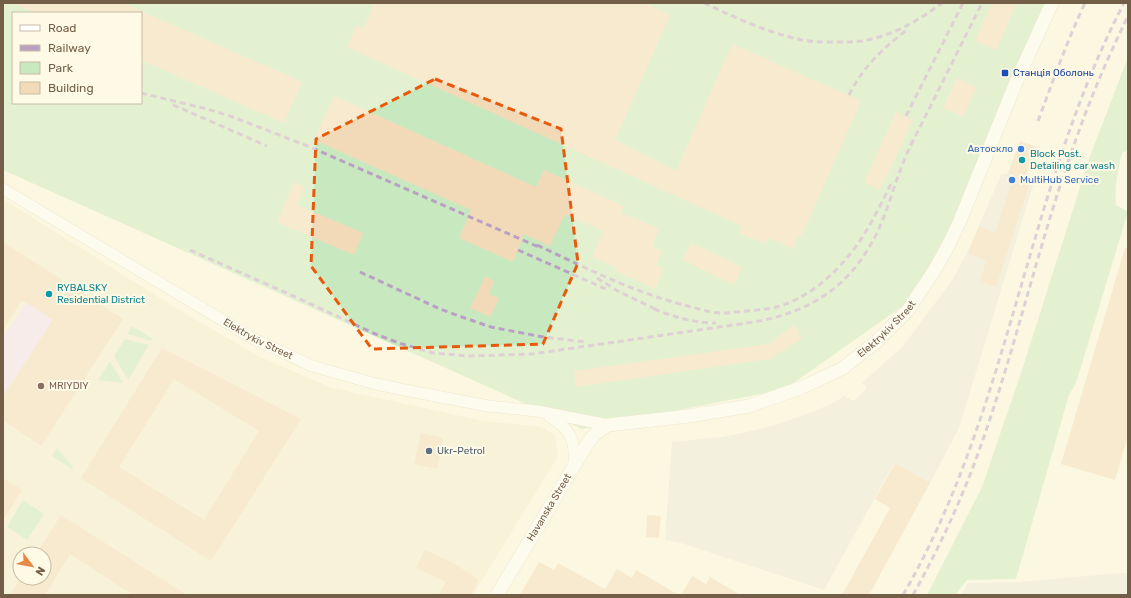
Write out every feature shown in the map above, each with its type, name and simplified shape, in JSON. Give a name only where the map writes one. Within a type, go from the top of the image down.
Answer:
[{"type":"street","name":"Elektrykiv Street","points":[[3,189],[254,339],[312,366],[376,384],[410,391],[488,406],[544,413],[608,425],[689,416],[749,406],[803,387],[843,368],[876,342],[908,310],[934,271],[959,223],[1017,80],[1052,3]]},
{"type":"street","name":"Elektrykiv Street","points":[[544,413],[557,421],[570,434],[575,448],[574,466]]},
{"type":"street","name":"Havanska Street","points":[[497,595],[592,438],[595,434],[608,425]]},
{"type":"highlighted area","points":[[435,79],[561,129],[578,263],[543,344],[372,349],[311,266],[316,139]]},
{"type":"shaded area","points":[[1008,173],[1034,182],[959,428],[930,483],[894,463],[824,590],[678,542],[665,540],[672,442],[722,437],[747,432],[775,425],[810,413],[837,401],[844,396],[853,401],[858,398],[867,387],[862,383],[903,346],[953,279],[967,253],[1001,175]]},
{"type":"shaded area","points":[[3,199],[179,310],[258,356],[332,388],[484,421],[541,427],[555,435],[558,456],[473,595],[3,595]]},
{"type":"shaded area","name":"MRIYDIY","points":[[26,302],[101,353],[41,446],[3,420],[3,338]]},
{"type":"shaded area","points":[[1128,573],[1128,595],[961,595],[968,583],[1018,582]]},
{"type":"green space","points":[[3,3],[1055,3],[920,294],[785,389],[582,429],[3,170]]},
{"type":"green space","points":[[1128,57],[1128,150],[1122,153],[1119,165],[1116,205],[1128,212],[1076,383],[1069,395],[1016,579],[967,580],[955,595],[927,595],[982,487],[1021,373],[1089,159]]},
{"type":"green space","points":[[132,326],[153,339],[152,341],[127,334]]},
{"type":"green space","points":[[125,339],[149,345],[128,380],[114,356]]},
{"type":"green space","points":[[110,361],[123,383],[98,380]]},
{"type":"green space","points":[[57,448],[73,467],[72,469],[52,456]]},
{"type":"green space","points":[[23,500],[44,514],[27,540],[7,527]]},
{"type":"building","points":[[13,3],[123,3],[302,82],[284,123],[142,60],[142,12],[34,12]]},
{"type":"building","points":[[375,3],[644,3],[670,15],[615,140],[676,171],[732,44],[861,101],[801,237],[798,236],[793,249],[768,238],[765,244],[739,233],[742,226],[347,47],[357,25],[364,28]]},
{"type":"building","points":[[992,3],[1017,3],[996,50],[975,41]]},
{"type":"building","points":[[957,78],[977,88],[963,117],[943,108]]},
{"type":"building","points":[[334,96],[536,187],[544,170],[624,206],[621,213],[659,229],[652,246],[662,251],[656,265],[664,269],[655,289],[616,271],[617,268],[592,257],[603,231],[565,214],[550,246],[524,234],[513,262],[459,238],[471,210],[314,140]]},
{"type":"building","points":[[896,112],[913,120],[880,190],[864,182]]},
{"type":"building","points":[[1020,141],[1037,147],[1024,180],[1030,182],[996,287],[980,282],[986,261],[968,253],[979,226],[995,233],[1014,175],[1008,173]]},
{"type":"building","points":[[294,182],[304,187],[297,205],[363,233],[354,255],[277,222]]},
{"type":"building","points":[[3,242],[123,319],[41,446],[3,420],[3,396],[53,320],[22,300],[3,330]]},
{"type":"building","points":[[691,243],[742,267],[734,285],[683,260]]},
{"type":"building","points":[[1125,248],[1128,248],[1128,436],[1115,480],[1061,464]]},
{"type":"building","points":[[485,276],[494,281],[489,294],[499,298],[490,317],[470,308]]},
{"type":"building","points":[[794,325],[802,338],[770,359],[576,387],[574,371],[769,344]]},
{"type":"building","points":[[162,348],[301,419],[211,561],[81,478]],"holes":[[[174,379],[259,431],[204,520],[119,467]]]},
{"type":"building","name":"Ukr-Petrol","points":[[421,433],[443,438],[437,469],[414,464]]},
{"type":"building","points":[[895,463],[930,483],[869,595],[842,595],[890,508],[875,499]]},
{"type":"building","points":[[3,478],[22,490],[3,520]]},
{"type":"building","points":[[61,515],[187,595],[133,595],[70,554],[52,584],[52,546],[41,546]]},
{"type":"building","points":[[647,515],[661,516],[659,538],[646,537]]},
{"type":"building","points":[[425,550],[455,564],[479,580],[470,595],[438,595],[446,582],[416,568]]},
{"type":"building","points":[[539,562],[554,570],[558,563],[605,589],[617,569],[632,578],[636,570],[679,595],[520,595]]},
{"type":"building","points":[[692,576],[706,584],[710,577],[741,595],[681,595]]},
{"type":"building","points":[[16,586],[50,586],[45,595],[10,595]]},
{"type":"railway","points":[[704,3],[738,19],[762,28],[806,41],[819,42],[851,42],[873,39],[894,32],[914,22],[942,3]]},
{"type":"railway","points":[[906,116],[963,3]]},
{"type":"railway","points":[[911,145],[982,3]]},
{"type":"railway","points":[[1038,121],[1066,46],[1085,3]]},
{"type":"railway","points":[[903,595],[939,524],[969,451],[994,376],[1063,149],[1091,75],[1124,3]]},
{"type":"railway","points":[[913,595],[950,523],[966,486],[993,410],[1050,218],[1075,142],[1113,47],[1128,16]]},
{"type":"railway","points":[[849,95],[860,76],[874,59],[907,30]]},
{"type":"railway","points":[[142,93],[233,117],[310,147],[541,248]]},
{"type":"railway","points":[[173,105],[267,146]]},
{"type":"railway","points":[[190,250],[373,333],[399,343],[433,353],[469,356],[532,354],[754,322],[794,311],[811,303],[827,294],[842,282],[855,268],[867,252],[881,225],[913,139]]},
{"type":"railway","points":[[537,245],[592,271],[668,301],[720,313],[768,309],[790,303],[825,281],[853,251],[876,213],[891,184]]},
{"type":"railway","points":[[518,250],[608,290]]},
{"type":"railway","points":[[360,272],[440,309],[491,327],[543,337],[587,342]]},
{"type":"railway","points":[[597,278],[616,290],[659,311]]},
{"type":"railway","points":[[654,309],[685,319],[716,323]]},
{"type":"place","name":"Cтанція Оболонь","points":[[1005,73]]},
{"type":"place","name":"Автоскло","points":[[1021,149]]},
{"type":"place","name":"Block Post. Detailing car wash","points":[[1022,160]]},
{"type":"place","name":"MultiHub Service","points":[[1012,180]]},
{"type":"place","name":"RYBALSKY Residential District","points":[[49,294]]},
{"type":"place","name":"MRIYDIY","points":[[41,386]]},
{"type":"place","name":"Ukr-Petrol","points":[[429,451]]}]
